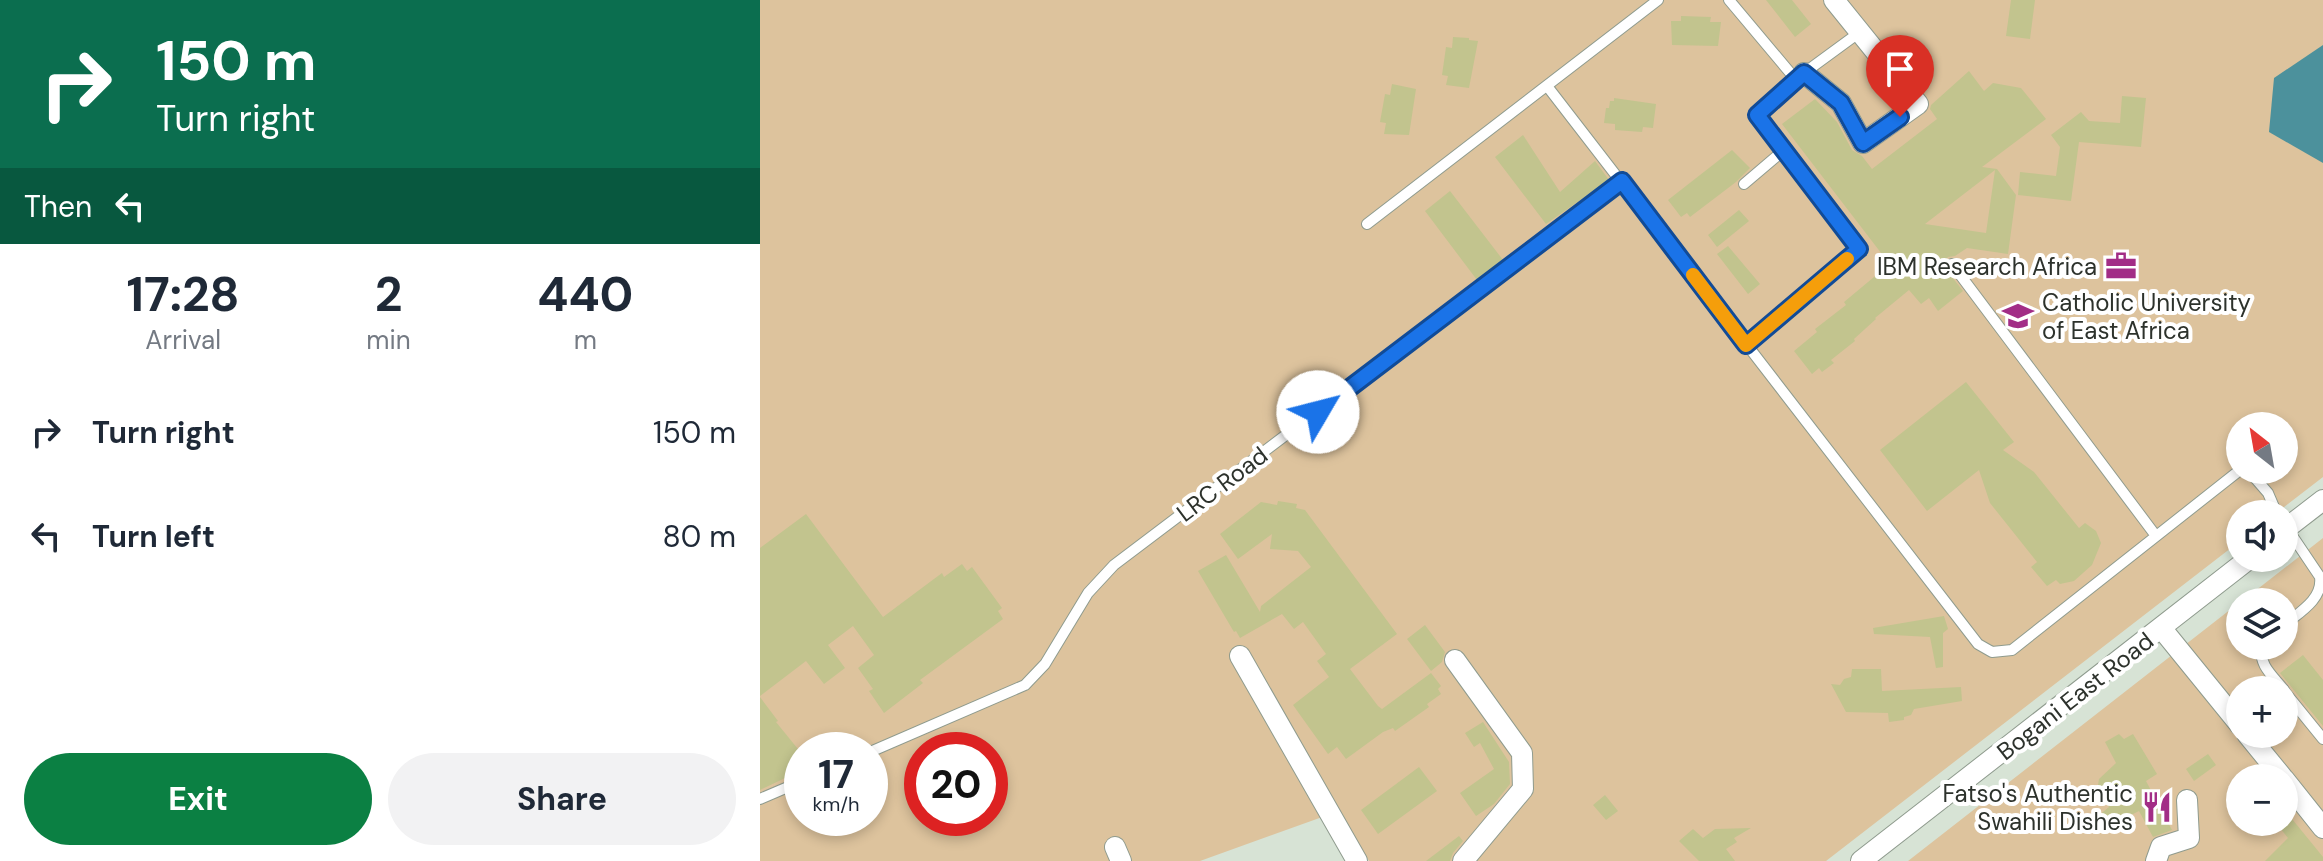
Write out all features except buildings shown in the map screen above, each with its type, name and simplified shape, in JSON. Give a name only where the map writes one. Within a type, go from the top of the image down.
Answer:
[{"type":"street","points":[[1800,77],[1841,103],[1863,143],[1918,104],[1834,0]]},
{"type":"street","points":[[2298,515],[2323,500]]},
{"type":"street","name":"Bogani East Road","points":[[1861,861],[2233,572]]},
{"type":"street","points":[[2162,629],[2226,708]]},
{"type":"street","points":[[1240,656],[1357,861]]},
{"type":"street","points":[[1455,660],[1522,753],[1524,766],[1523,789],[1463,861]]},
{"type":"street","points":[[2259,748],[2272,764]]},
{"type":"street","points":[[2298,796],[2323,828]]},
{"type":"street","points":[[2156,861],[2161,847],[2189,838],[2187,800]]},
{"type":"lane","points":[[1367,224],[1658,0]]},
{"type":"lane","points":[[1729,0],[1800,77]]},
{"type":"lane","points":[[1746,345],[1859,249],[1757,115],[1800,77],[1860,32]]},
{"type":"lane","points":[[1547,86],[1978,644],[1992,652],[2012,650],[2226,481]]},
{"type":"lane","points":[[1744,184],[1784,150]]},
{"type":"lane","name":"LRC Road","points":[[888,744],[1025,685],[1045,664],[1088,593],[1114,565],[1622,181]]},
{"type":"lane","points":[[1952,264],[2156,536]]},
{"type":"lane","points":[[2298,545],[2321,576],[2322,586],[2318,597],[2298,613]]},
{"type":"lane","points":[[2298,708],[2323,739]]},
{"type":"lane","points":[[760,799],[784,789]]},
{"type":"shaded area","points":[[760,0],[2323,0],[2323,477],[2293,500],[2226,500],[2226,552],[1826,861],[1369,861],[1339,811],[1200,861],[760,861]]},
{"type":"shaded area","points":[[2323,538],[2323,861],[1908,861],[2226,613],[2226,660],[2298,660],[2298,588],[2259,588],[2279,572],[2298,572],[2298,558]]},
{"type":"water","points":[[2323,45],[2323,163],[2269,132],[2274,78]]},
{"type":"slow traffic","points":[[1693,275],[1746,345],[1847,259]]},
{"type":"place","name":"IBM Research Africa","points":[[2121,266]]},
{"type":"place","name":"Catholic University of East Africa","points":[[2018,316]]},
{"type":"place","name":"Fatso's Authentic Swahili Dishes","points":[[2157,807]]},
{"type":"route","points":[[1318,412],[1622,181],[1746,345],[1859,249],[1757,115],[1804,73],[1841,103],[1863,143],[1900,117]]}]
